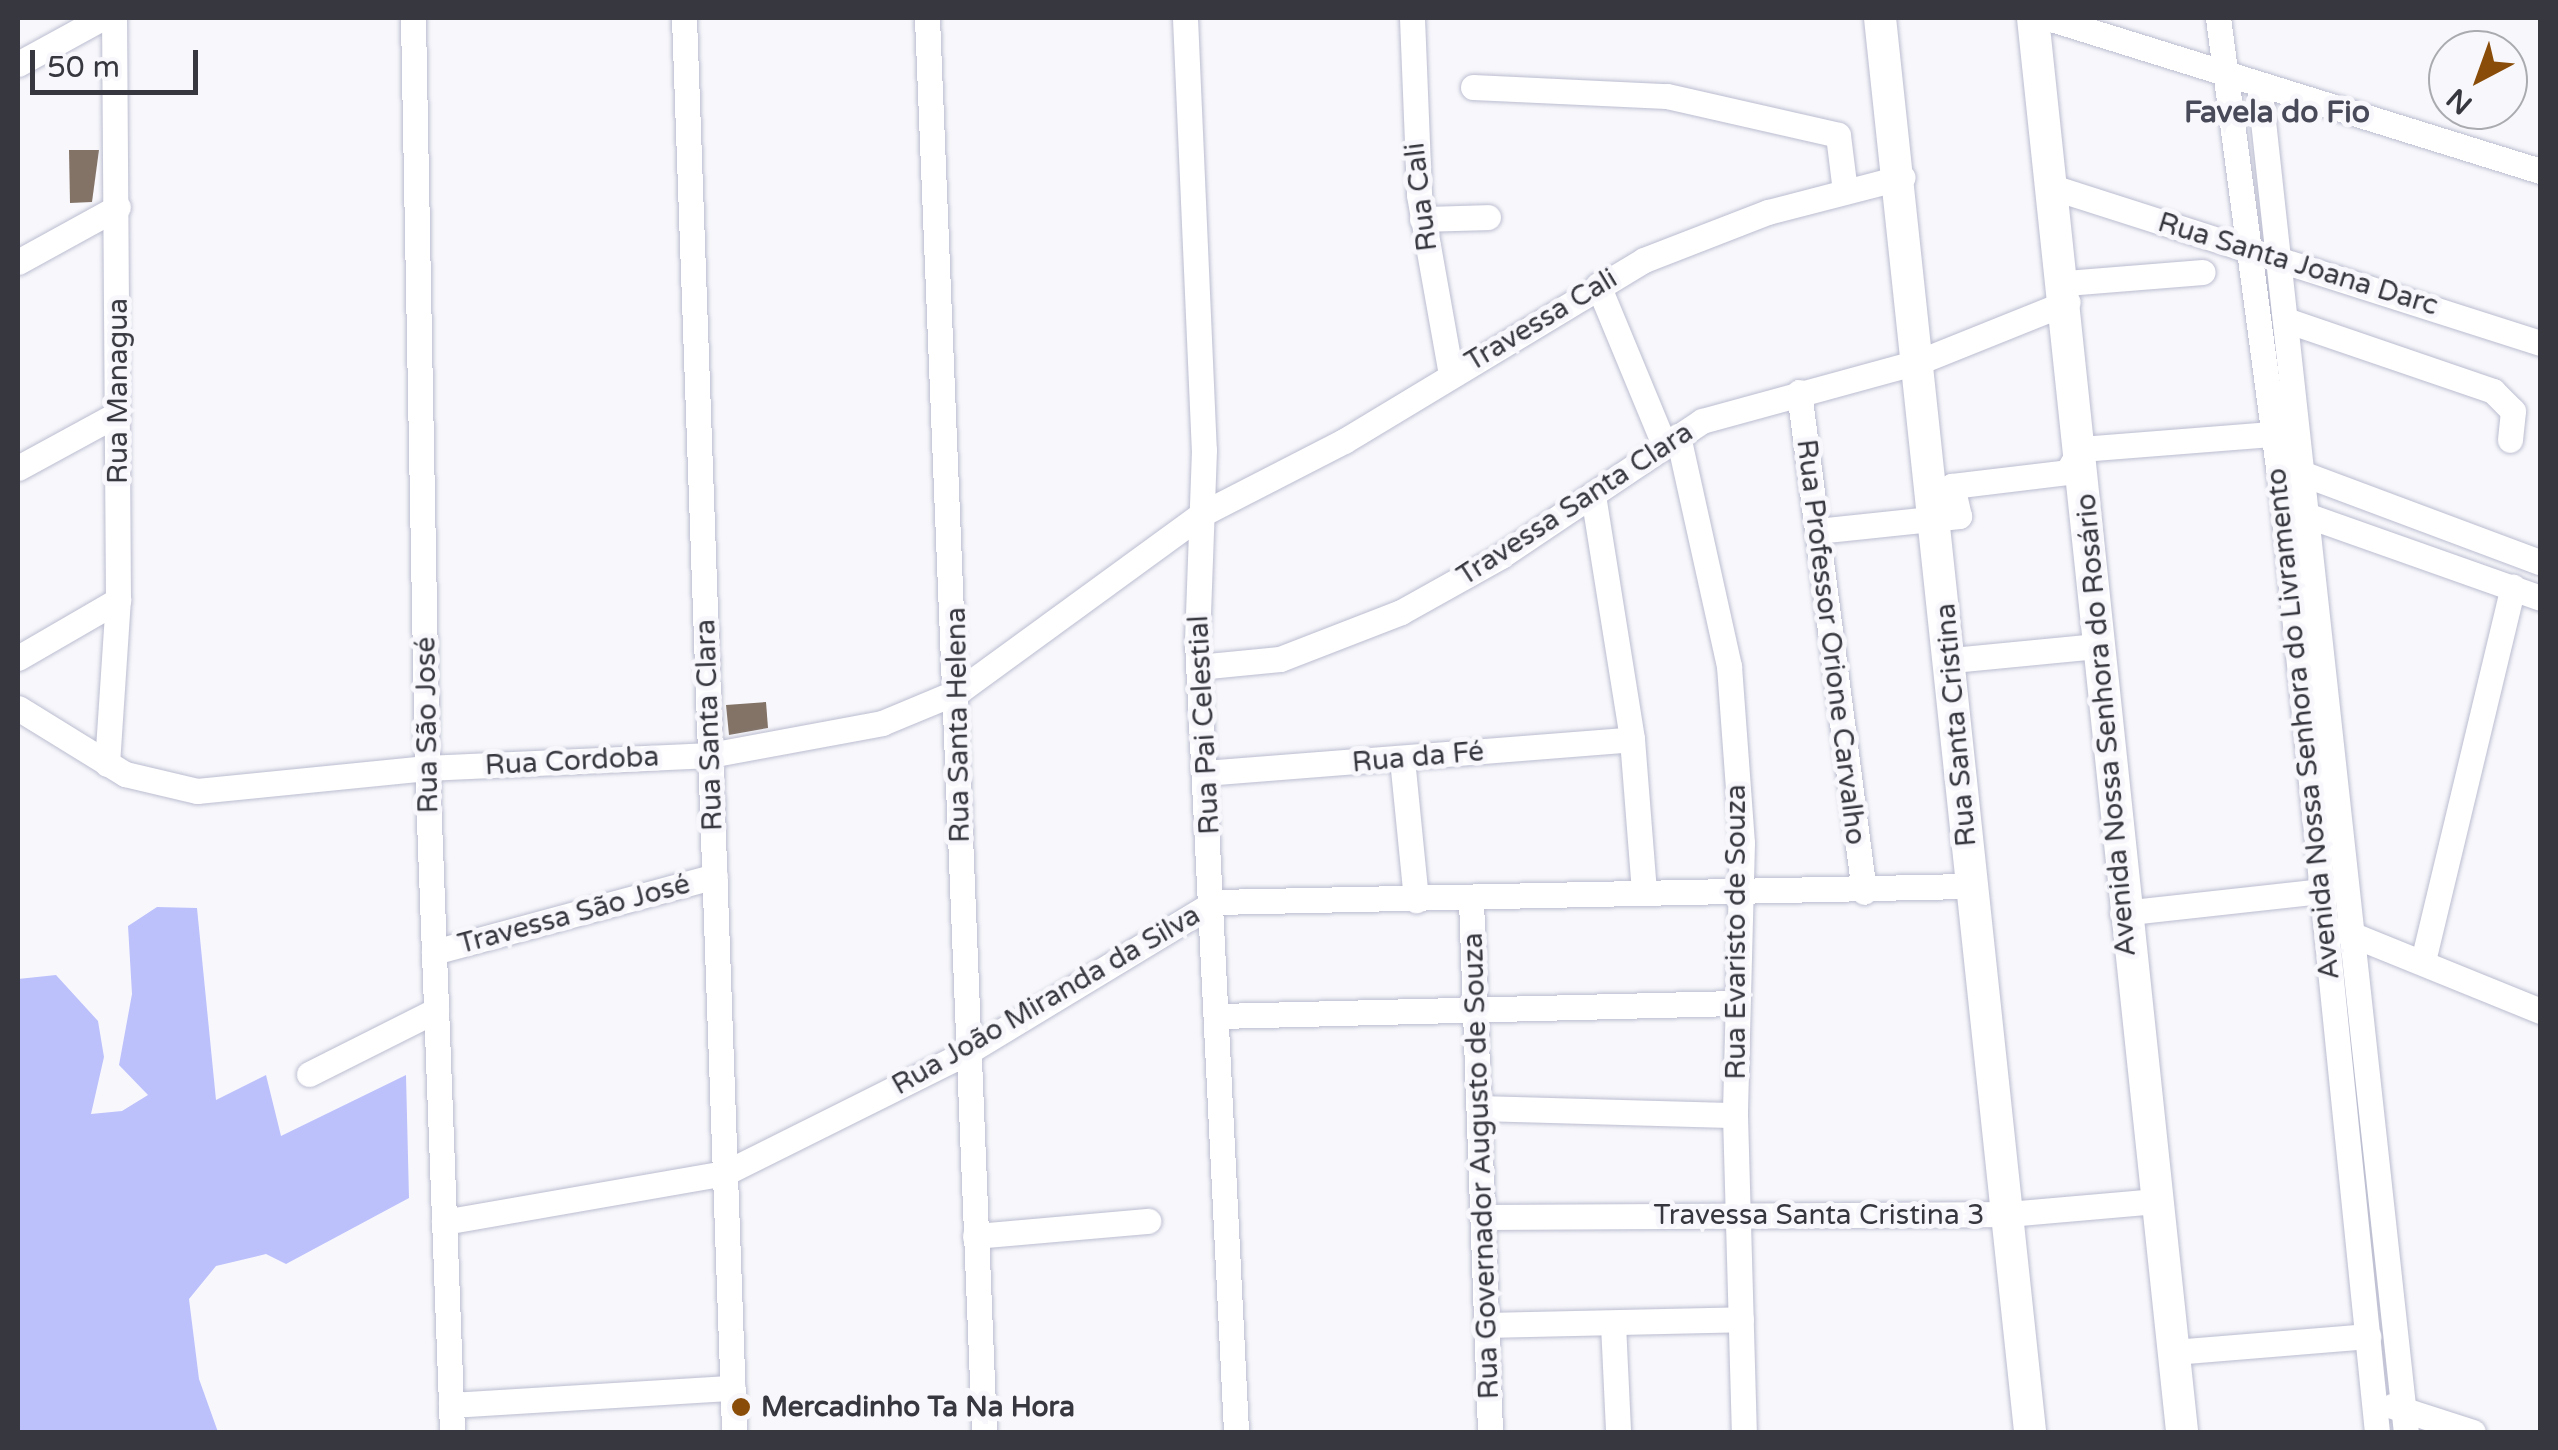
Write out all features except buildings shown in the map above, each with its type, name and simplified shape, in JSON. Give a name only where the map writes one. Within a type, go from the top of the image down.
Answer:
[{"type":"main road","name":"Rua Santa Cristina","points":[[1880,18],[1902,177],[1952,660],[1968,886],[2030,1432]]},
{"type":"main road","name":"Avenida Nossa Senhora do Rosário","points":[[2033,18],[2067,293],[2122,912],[2182,1432]]},
{"type":"street","points":[[18,64],[102,18]]},
{"type":"street","name":"Rua Managua","points":[[108,764],[118,600],[114,18]]},
{"type":"street","name":"Rua São José","points":[[414,18],[427,768],[452,1432]]},
{"type":"street","name":"Rua Santa Clara","points":[[684,18],[734,1432]]},
{"type":"street","name":"Rua Santa Helena","points":[[927,18],[959,691],[964,1054],[984,1432]]},
{"type":"street","name":"Rua Pai Celestial","points":[[1185,18],[1202,514],[1198,667],[1215,902],[1236,1432]]},
{"type":"street","name":"Rua Cali","points":[[1412,18],[1422,218],[1451,374]]},
{"type":"street","points":[[2048,18],[2540,171]]},
{"type":"street","name":"Avenida Nossa Senhora do Livramento","points":[[2218,18],[2271,434],[2288,468]]},
{"type":"street","name":"Avenida Nossa Senhora do Livramento","points":[[2259,84],[2289,321],[2288,468],[2350,889],[2351,934],[2405,1420]]},
{"type":"street","points":[[1474,87],[1667,96],[1838,134],[1845,192]]},
{"type":"street","name":"Travessa Cali","points":[[1202,514],[1451,374],[1598,285],[1704,236],[1902,177]]},
{"type":"street","name":"Rua Santa Joana Darc","points":[[2054,188],[2540,343]]},
{"type":"street","points":[[18,262],[118,207]]},
{"type":"street","points":[[1422,218],[1488,218]]},
{"type":"street","name":"Travessa Santa Clara","points":[[1198,667],[1280,658],[1400,612],[1593,495],[1671,440],[1750,402],[1920,360],[2067,293],[2203,272]]},
{"type":"street","name":"Rua Evaristo de Souza","points":[[1598,285],[1671,440],[1729,666],[1739,890],[1736,1115],[1744,1432]]},
{"type":"street","points":[[2289,321],[2493,391],[2512,411],[2510,440]]},
{"type":"street","name":"Rua Professor Orione Carvalho","points":[[1799,392],[1864,892]]},
{"type":"street","points":[[18,468],[118,414]]},
{"type":"street","points":[[1817,531],[1959,516],[1952,486],[2067,472],[2082,449],[2271,434]]},
{"type":"street","points":[[2288,468],[2540,562]]},
{"type":"street","points":[[1593,495],[1632,738],[1644,892]]},
{"type":"street","points":[[2295,511],[2540,598]]},
{"type":"street","name":"Avenida Nossa Senhora do Livramento","points":[[2295,511],[2318,892],[2381,1424]]},
{"type":"street","name":"Rua Cordoba","points":[[18,708],[142,782],[198,791],[427,768],[710,755],[882,722],[959,691],[1202,514]]},
{"type":"street","points":[[2424,961],[2513,588]]},
{"type":"street","points":[[18,658],[118,600]]},
{"type":"street","points":[[1952,660],[2098,646]]},
{"type":"street","name":"Rua da Fé","points":[[1204,772],[1632,738]]},
{"type":"street","points":[[1402,759],[1416,900]]},
{"type":"street","name":"Travessa São José","points":[[434,952],[715,876]]},
{"type":"street","name":"Rua João Miranda da Silva","points":[[444,1222],[724,1173],[964,1054],[1215,902],[1471,900],[1739,890],[1864,892],[1968,886]]},
{"type":"street","points":[[2122,912],[2350,889]]},
{"type":"street","name":"Rua Governador Augusto de Souza","points":[[1471,900],[1482,1108],[1490,1432]]},
{"type":"street","points":[[2323,923],[2539,1005]]},
{"type":"street","points":[[1219,1016],[1736,1003]]},
{"type":"street","points":[[309,1074],[436,1010]]},
{"type":"street","points":[[1482,1108],[1736,1115]]},
{"type":"street","name":"Travessa Santa Cristina 3","points":[[1483,1216],[2008,1214],[2156,1201]]},
{"type":"street","points":[[975,1236],[1148,1221]]},
{"type":"street","points":[[1486,1325],[1742,1319]]},
{"type":"street","points":[[1614,1324],[1618,1432]]},
{"type":"street","points":[[2174,1352],[2368,1336]]},
{"type":"street","points":[[451,1406],[732,1388]]},
{"type":"street","points":[[2381,1424],[2405,1420],[2473,1432]]},
{"type":"shaded area","points":[[157,907],[197,908],[216,1100],[266,1075],[281,1136],[406,1075],[409,1198],[286,1264],[266,1254],[216,1266],[189,1299],[199,1379],[218,1432],[18,1432],[18,979],[56,975],[98,1021],[104,1057],[91,1114],[122,1111],[148,1095],[119,1065],[132,994],[128,926]]},
{"type":"place","name":"Mercadinho Ta Na Hora","points":[[741,1407]]},
{"type":"district","name":"Favela do Fio","points":[[2277,113]]}]
